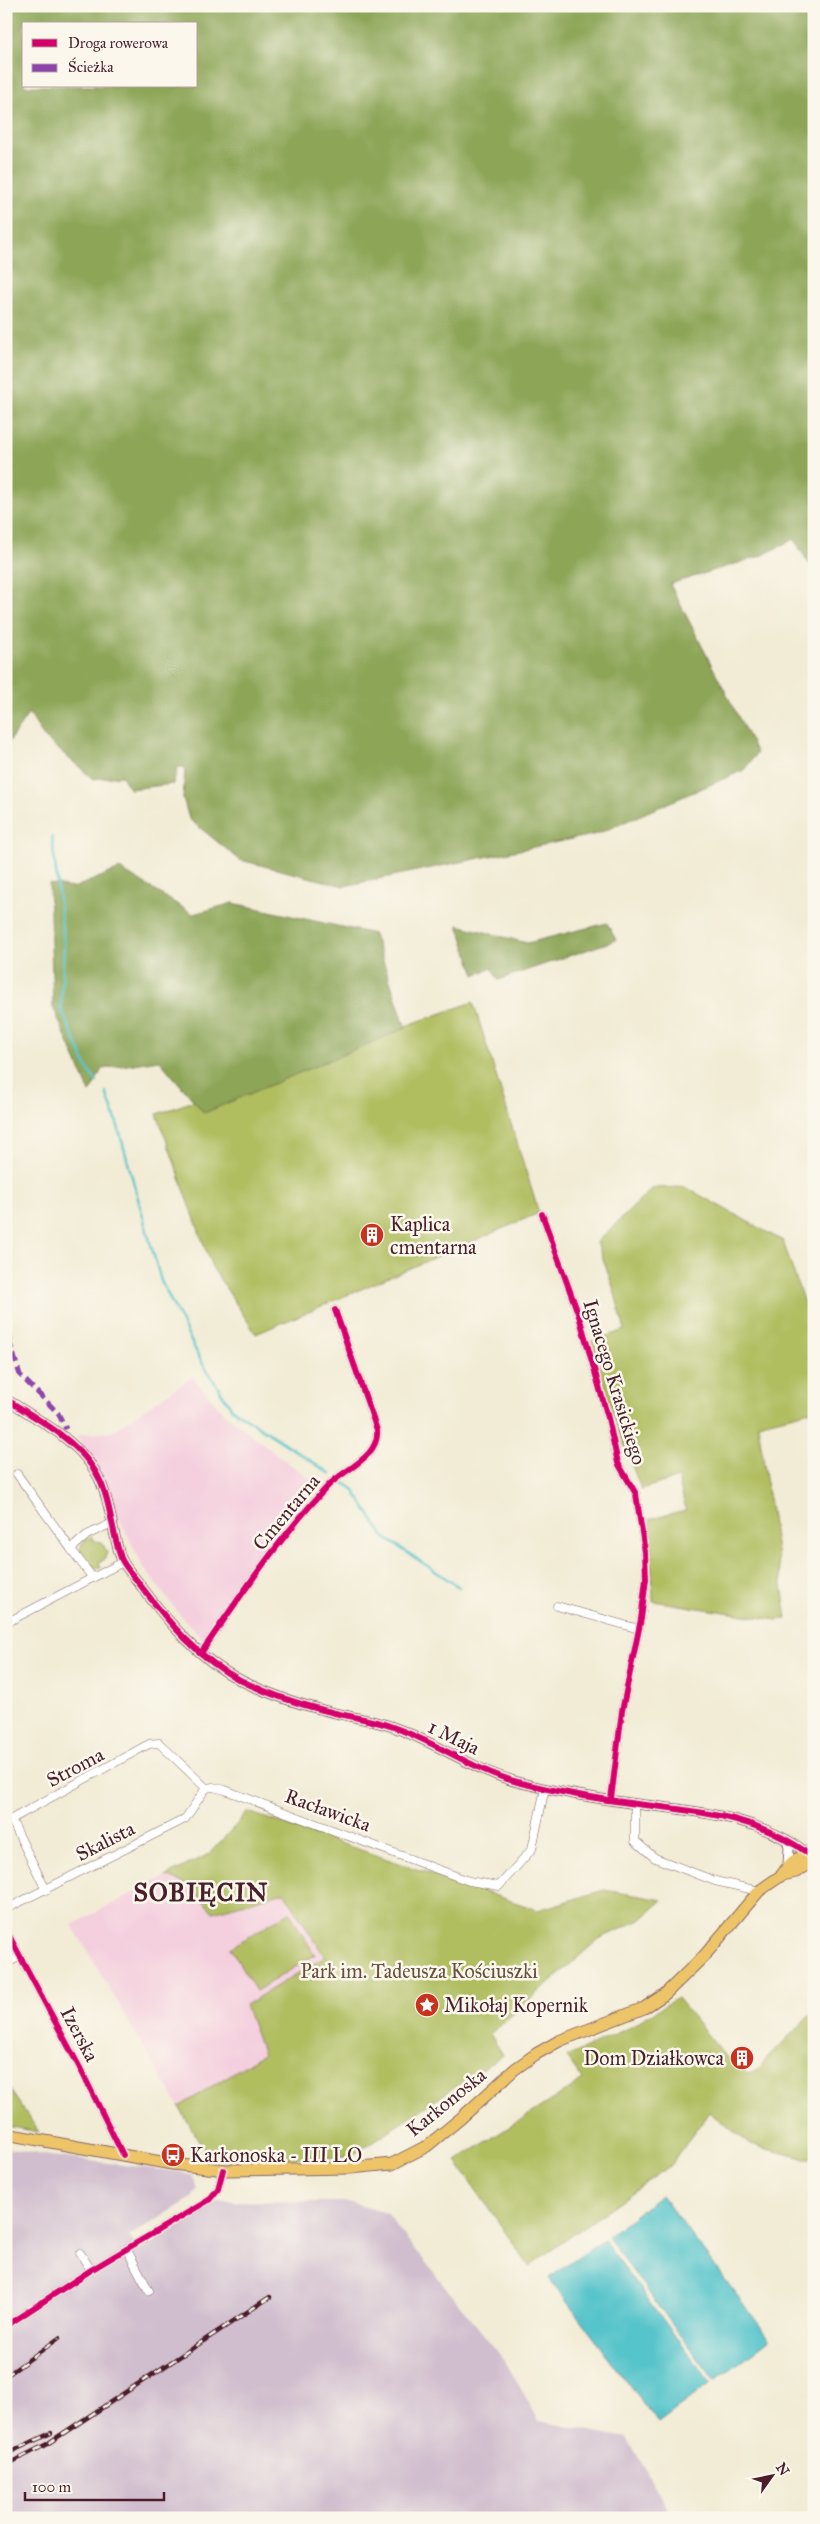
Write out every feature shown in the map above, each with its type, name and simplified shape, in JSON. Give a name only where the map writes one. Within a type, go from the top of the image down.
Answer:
[{"type":"main road","name":"Karkonoska","points":[[6,2134],[123,2155],[223,2170],[350,2168],[392,2164],[427,2146],[460,2120],[515,2069],[536,2054],[558,2041],[644,2008],[665,1994],[704,1956],[759,1891],[782,1875],[796,1872],[812,1858]]},
{"type":"main road","points":[[788,1864],[812,1858]]},
{"type":"main road","name":"Karkonoska","points":[[782,1875],[788,1864]]},
{"type":"street","name":"Ignacego Krasickiego","points":[[542,1214],[578,1316],[608,1418],[618,1463],[636,1494],[645,1552],[646,1579],[639,1629],[621,1718],[611,1799]]},
{"type":"street","name":"Cmentarna","points":[[200,1652],[254,1575],[328,1486],[374,1448],[378,1438],[378,1430],[335,1310]]},
{"type":"street","points":[[6,1330],[9,1340]]},
{"type":"street","points":[[6,1399],[47,1425],[80,1452],[92,1466],[102,1484],[123,1562],[6,1623]]},
{"type":"street","points":[[17,1474],[92,1577]]},
{"type":"street","points":[[71,1549],[86,1535],[112,1524]]},
{"type":"street","name":"1 Maja","points":[[123,1562],[175,1629],[200,1652],[235,1677],[278,1696],[321,1710],[390,1726],[486,1770],[518,1782],[636,1804],[707,1812],[742,1820],[787,1840],[812,1858]]},
{"type":"street","points":[[557,1606],[639,1629]]},
{"type":"street","name":"Stroma","points":[[9,1821],[149,1744],[159,1743],[206,1788]]},
{"type":"street","name":"Racławicka","points":[[206,1788],[214,1786],[469,1881],[499,1886],[532,1849],[545,1788]]},
{"type":"street","name":"Skalista","points":[[6,1909],[185,1819],[206,1788]]},
{"type":"street","points":[[636,1804],[635,1841],[656,1858],[715,1881],[759,1891]]},
{"type":"street","points":[[9,1821],[46,1890]]},
{"type":"street","points":[[787,1840],[789,1848],[788,1864]]},
{"type":"street","name":"Izerska","points":[[6,1930],[81,2070],[123,2155]]},
{"type":"street","points":[[6,1964],[20,1956]]},
{"type":"street","points":[[6,2326],[91,2270],[209,2200],[218,2189],[223,2170]]},
{"type":"street","points":[[127,2250],[149,2291]]},
{"type":"street","points":[[80,2253],[91,2270]]},
{"type":"shaded area","points":[[192,1377],[224,1413],[320,1486],[257,1563],[204,1640],[180,1615],[144,1568],[77,1435],[111,1432]]},
{"type":"shaded area","points":[[166,1876],[190,1886],[214,1912],[284,1892],[325,1957],[245,2005],[263,2054],[179,2107],[72,1925]]},
{"type":"shaded area","points":[[6,2148],[50,2156],[180,2172],[193,2176],[197,2189],[192,2198],[129,2236],[139,2251],[218,2201],[348,2202],[386,2213],[505,2361],[539,2421],[627,2438],[667,2507],[671,2518],[6,2518]]},
{"type":"green space","points":[[6,6],[814,6],[814,572],[794,539],[761,556],[670,584],[757,753],[744,770],[597,834],[344,886],[240,860],[189,819],[183,798],[185,767],[178,767],[173,784],[130,789],[122,776],[93,779],[43,736],[29,713],[6,746]]},
{"type":"green space","points":[[120,869],[193,914],[233,903],[374,934],[406,1028],[204,1113],[159,1060],[102,1069],[90,1093],[53,1007],[49,884],[73,888]]},
{"type":"green space","points":[[607,923],[616,940],[498,980],[492,968],[475,975],[458,925],[527,943]]},
{"type":"green space","points":[[473,1002],[539,1213],[256,1334],[212,1267],[157,1114]]},
{"type":"green space","points":[[685,1187],[783,1241],[814,1333],[814,1410],[758,1424],[787,1619],[777,1620],[653,1601],[650,1519],[686,1510],[678,1478],[641,1489],[617,1426],[592,1341],[625,1330],[613,1287],[597,1242],[653,1188]]},
{"type":"green space","points":[[91,1536],[94,1541],[102,1542],[107,1553],[104,1560],[99,1562],[101,1568],[88,1564],[81,1558],[80,1549],[82,1544]]},
{"type":"green space","name":"Park im. Tadeusza Kościuszki","points":[[248,1812],[538,1910],[604,1890],[663,1900],[640,1920],[599,1939],[490,2034],[503,2055],[350,2157],[211,2161],[179,2107],[263,2054],[245,2005],[325,1957],[284,1892],[213,1912],[190,1886],[166,1876],[209,1854]]},
{"type":"green space","points":[[289,1912],[315,1955],[256,1991],[230,1948]]},
{"type":"green space","points":[[677,1998],[725,2056],[748,2074],[757,2069],[814,2011],[814,2158],[803,2158],[751,2145],[709,2112],[671,2165],[529,2266],[456,2161],[583,2080],[567,2057],[626,2029]]},
{"type":"green space","points":[[6,2084],[39,2132],[6,2126]]},
{"type":"water","points":[[661,2195],[770,2339],[715,2381],[607,2237]]},
{"type":"water","points":[[603,2240],[711,2383],[658,2423],[549,2278]]},
{"type":"waterway","points":[[52,837],[64,944],[61,1009],[88,1070],[97,1082]]},
{"type":"waterway","points":[[106,1092],[117,1123],[161,1281],[201,1361],[232,1409],[331,1474]]},
{"type":"waterway","points":[[344,1483],[353,1489],[384,1537],[459,1587]]},
{"type":"railway","points":[[6,2465],[47,2444],[270,2297]]},
{"type":"railway","points":[[6,2376],[59,2338]]},
{"type":"railway","points":[[6,2454],[51,2433]]},
{"type":"marked path","points":[[9,1340],[20,1375],[58,1413],[66,1429]]},
{"type":"cycle path","points":[[542,1214],[579,1316],[608,1418],[618,1463],[636,1494],[645,1552],[646,1579],[641,1619],[622,1711],[611,1799]]},
{"type":"cycle path","points":[[201,1653],[277,1546],[310,1505],[328,1486],[360,1462],[373,1448],[377,1430],[335,1310]]},
{"type":"cycle path","points":[[6,1399],[52,1428],[83,1455],[98,1475],[103,1487],[117,1546],[125,1565],[185,1639],[211,1662],[240,1680],[302,1704],[374,1721],[407,1732],[504,1778],[578,1795],[726,1817],[768,1831],[789,1841],[809,1854]]},
{"type":"cycle path","points":[[6,1930],[81,2070],[123,2155]]},
{"type":"cycle path","points":[[6,2326],[91,2270],[209,2200],[218,2189],[223,2170]]},
{"type":"place","name":"Kaplica cmentarna","points":[[372,1235]]},
{"type":"place","name":"Mikołaj Kopernik","points":[[427,2005]]},
{"type":"place","name":"Dom Działkowca","points":[[742,2058]]},
{"type":"place","name":"Karkonoska - III LO","points":[[173,2155]]},
{"type":"district","name":"SOBIĘCIN","points":[[201,1892]]}]
